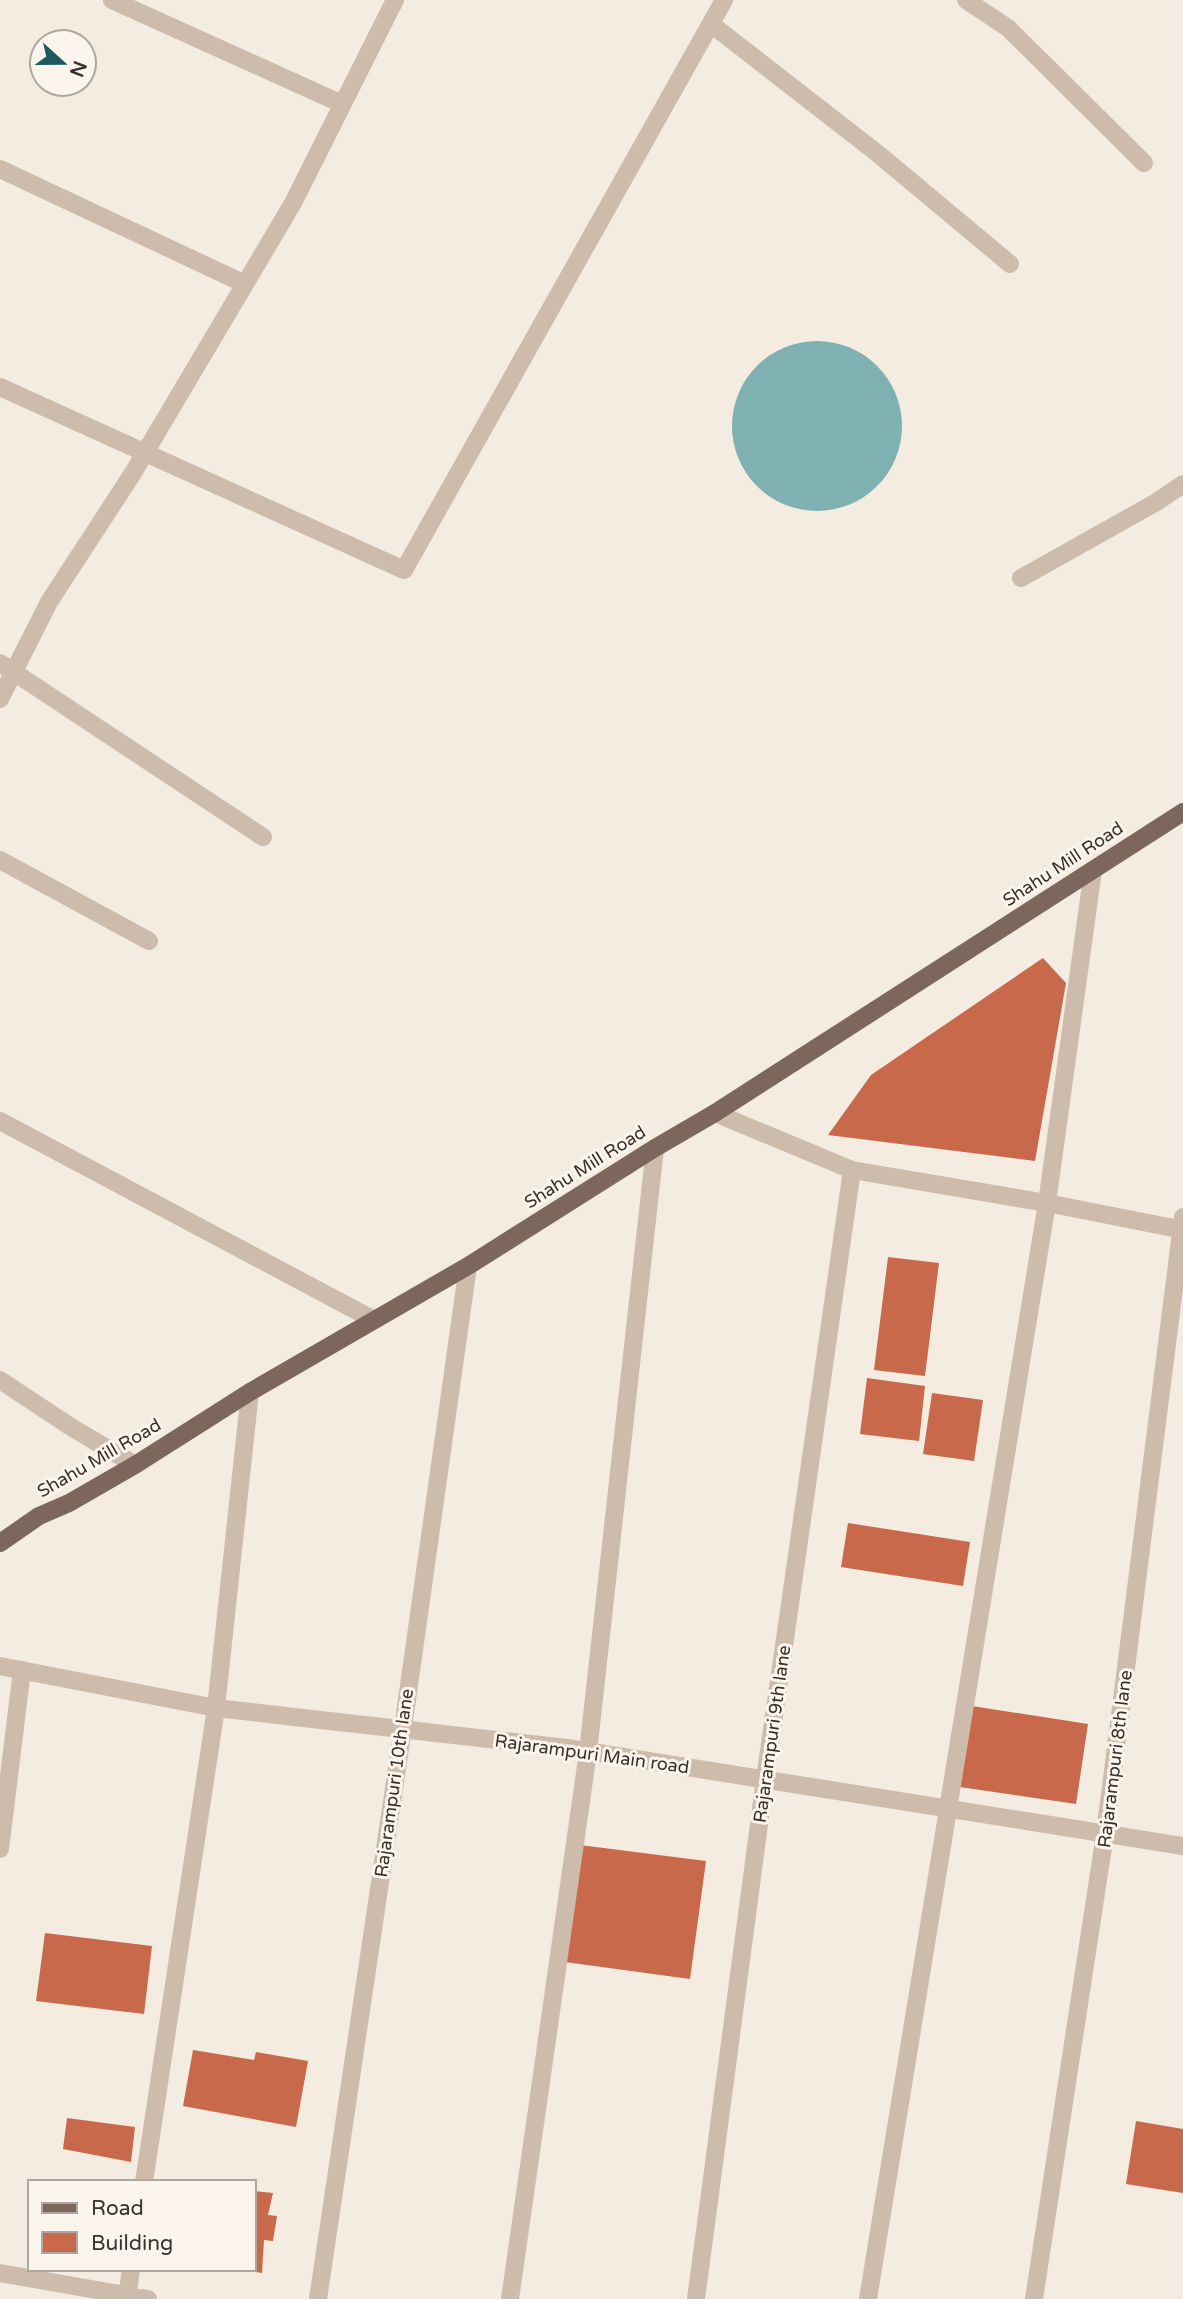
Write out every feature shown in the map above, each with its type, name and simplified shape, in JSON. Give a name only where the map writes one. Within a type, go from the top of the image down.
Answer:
[{"type":"main road","name":"Shahu Mill Road","points":[[0,1544],[39,1516],[69,1503],[135,1465],[250,1392],[468,1266],[715,1113],[1183,812]]},
{"type":"street","points":[[112,0],[342,104]]},
{"type":"street","points":[[0,699],[7,667],[145,453],[293,203],[395,0]]},
{"type":"street","points":[[0,387],[404,570],[724,0]]},
{"type":"street","points":[[966,0],[1008,28],[1144,163]]},
{"type":"street","points":[[711,24],[877,153],[1010,264]]},
{"type":"street","points":[[0,169],[245,284]]},
{"type":"street","points":[[1021,578],[1155,503],[1183,484]]},
{"type":"street","points":[[7,667],[263,837]]},
{"type":"street","points":[[0,860],[149,941]]},
{"type":"street","points":[[868,2299],[1047,1203],[1093,870]]},
{"type":"street","points":[[715,1113],[852,1170],[1182,1226]]},
{"type":"street","points":[[0,1121],[374,1320]]},
{"type":"street","points":[[510,2299],[588,1752],[655,1148]]},
{"type":"street","name":"Rajarampuri 9th lane","points":[[696,2299],[765,1779],[852,1170]]},
{"type":"street","name":"Rajarampuri 8th lane","points":[[1034,2299],[1105,1834],[1182,1226]]},
{"type":"street","name":"Rajarampuri 10th lane","points":[[318,2299],[468,1266]]},
{"type":"street","points":[[0,1380],[135,1465]]},
{"type":"street","points":[[144,2180],[216,1708],[250,1392]]},
{"type":"street","name":"Rajarampuri Main road","points":[[0,1666],[216,1708],[588,1752],[1183,1846]]},
{"type":"street","points":[[0,1849],[22,1670]]},
{"type":"street","points":[[127,2297],[131,2271]]},
{"type":"street","points":[[0,2273],[148,2299]]},
{"type":"water","points":[[817,341],[850,348],[877,366],[895,393],[902,426],[895,459],[877,486],[850,504],[817,511],[784,504],[757,486],[739,459],[732,426],[739,393],[757,366],[784,348]]},
{"type":"building","points":[[1043,958],[1066,983],[1035,1161],[828,1135],[871,1075]]},
{"type":"building","points":[[888,1257],[939,1263],[925,1376],[874,1370]]},
{"type":"building","points":[[867,1378],[925,1386],[919,1441],[860,1434]]},
{"type":"building","points":[[932,1393],[983,1400],[974,1461],[923,1454]]},
{"type":"building","points":[[848,1523],[970,1542],[963,1586],[841,1567]]},
{"type":"building","points":[[972,1706],[1088,1724],[1076,1804],[960,1787]]},
{"type":"building","points":[[580,1845],[706,1861],[690,1979],[565,1962]]},
{"type":"building","points":[[45,1933],[152,1946],[144,2014],[36,2001]]},
{"type":"building","points":[[193,2050],[254,2060],[256,2052],[308,2061],[296,2127],[183,2106]]},
{"type":"building","points":[[67,2118],[135,2127],[131,2162],[63,2149]]},
{"type":"building","points":[[1136,2121],[1183,2129],[1183,2193],[1126,2184]]},
{"type":"building","points":[[256,2191],[273,2193],[268,2215],[277,2216],[273,2241],[264,2240],[262,2273],[249,2271],[256,2271]]}]
